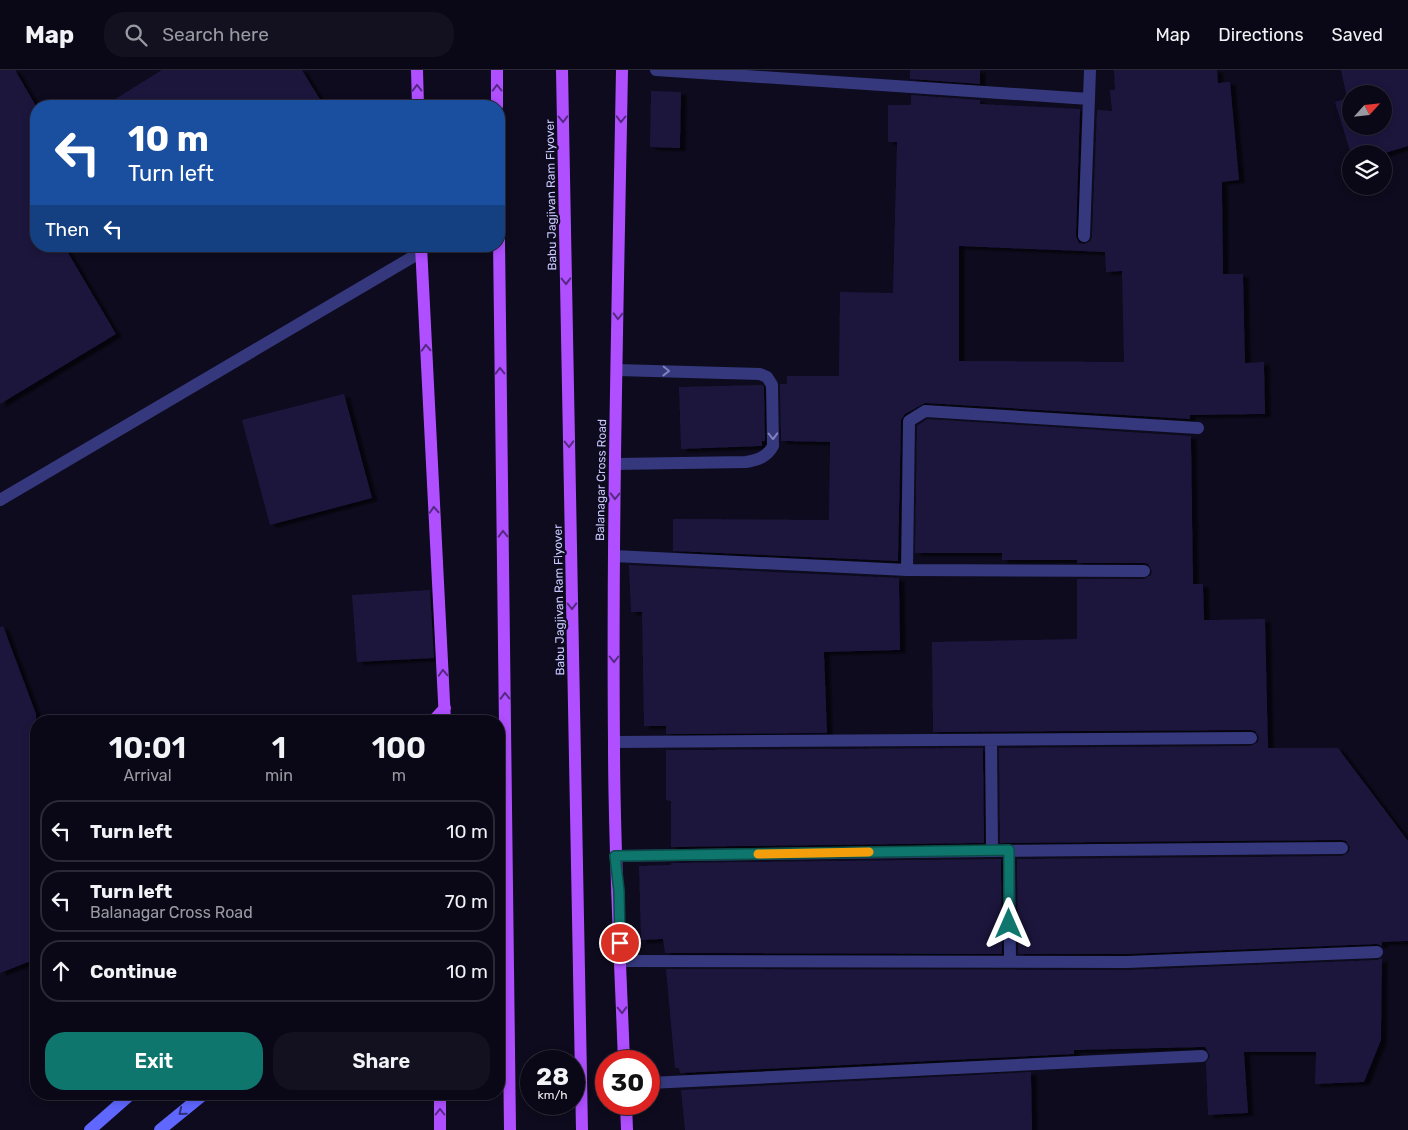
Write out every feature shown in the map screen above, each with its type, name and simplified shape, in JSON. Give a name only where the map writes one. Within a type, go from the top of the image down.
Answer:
[{"type":"main road","points":[[417,70],[418,100]]},
{"type":"main road","points":[[496,70],[497,100]]},
{"type":"main road","name":"Babu Jagjivan Ram Flyover","points":[[562,70],[582,1130]]},
{"type":"main road","name":"Balanagar Cross Road","points":[[622,70],[615,464],[614,742],[615,856],[619,891],[624,1050]]},
{"type":"main road","points":[[421,252],[445,715]]},
{"type":"main road","points":[[499,252],[505,715]]},
{"type":"main road","points":[[439,715],[445,708]]},
{"type":"main road","points":[[505,725],[510,1130]]},
{"type":"main road","points":[[90,1130],[124,1100]]},
{"type":"main road","points":[[160,1130],[197,1100]]},
{"type":"main road","points":[[440,1100],[440,1130]]},
{"type":"main road","points":[[626,1115],[627,1130]]},
{"type":"street","points":[[656,70],[1089,99]]},
{"type":"street","points":[[1084,236],[1090,70]]},
{"type":"street","points":[[0,500],[416,252]]},
{"type":"street","points":[[615,464],[746,462],[759,460],[769,453],[773,446],[772,385],[767,377],[760,374],[617,370]]},
{"type":"street","points":[[907,570],[909,421],[925,411],[1198,428]]},
{"type":"street","points":[[614,556],[907,570],[1144,571]]},
{"type":"street","points":[[614,742],[1251,738]]},
{"type":"street","points":[[991,740],[992,851]]},
{"type":"street","points":[[615,856],[1009,850],[1342,848]]},
{"type":"street","points":[[1009,850],[1010,961]]},
{"type":"street","points":[[620,961],[1127,962],[1377,952]]},
{"type":"street","points":[[660,1082],[1202,1056]]},
{"type":"building","points":[[0,70],[15,70],[32,100],[30,100],[30,252],[68,252],[116,334],[0,404]]},
{"type":"building","points":[[162,70],[302,70],[320,100],[114,100]]},
{"type":"building","points":[[910,70],[980,70],[980,84],[910,79]]},
{"type":"building","points":[[1114,70],[1217,70],[1218,83],[1230,82],[1239,180],[1222,182],[1223,274],[1243,274],[1245,363],[1264,362],[1265,414],[1190,415],[1190,419],[925,403],[905,414],[901,420],[898,561],[673,551],[673,519],[829,520],[830,442],[781,441],[780,384],[787,384],[787,376],[839,376],[840,292],[893,293],[897,142],[888,142],[888,105],[911,105],[911,95],[980,100],[980,104],[1080,109],[1076,236],[1079,243],[1084,244],[1091,241],[1092,236],[1097,110],[1112,111],[1110,90],[1115,90]],"holes":[[[959,246],[1105,252],[1106,272],[1122,271],[1124,362],[959,361]]]},
{"type":"building","points":[[1341,70],[1408,70],[1408,146],[1392,151],[1392,145],[1348,145],[1345,135],[1392,135],[1392,85],[1344,85]]},
{"type":"building","points":[[651,91],[681,92],[680,148],[650,147]]},
{"type":"building","points":[[1342,100],[1342,125],[1335,102]]},
{"type":"building","points":[[762,385],[764,387],[765,441],[762,441],[762,446],[681,449],[679,387]]},
{"type":"building","points":[[344,394],[372,498],[270,525],[242,420]]},
{"type":"building","points":[[927,419],[1191,436],[1193,584],[1203,584],[1204,620],[1265,619],[1268,748],[1338,748],[1408,841],[1408,941],[1382,942],[1382,946],[1377,944],[1127,954],[1018,954],[1017,859],[1342,856],[1349,852],[1350,847],[1346,841],[1342,840],[1000,843],[999,748],[1251,746],[1258,742],[1259,737],[1255,731],[1251,730],[933,732],[932,642],[1077,639],[1077,579],[1144,579],[1151,575],[1152,571],[1148,564],[1144,563],[1077,563],[1077,560],[1002,560],[1002,553],[915,553],[917,426]]},
{"type":"building","points":[[629,565],[899,578],[900,650],[824,652],[827,733],[666,734],[666,726],[644,726],[642,612],[631,612]]},
{"type":"building","points":[[430,590],[434,658],[357,662],[352,595]]},
{"type":"building","points":[[3,626],[36,715],[30,715],[30,961],[0,973],[0,627]]},
{"type":"building","points":[[983,748],[984,843],[671,847],[671,801],[666,800],[666,750]]},
{"type":"building","points":[[1001,859],[1002,954],[665,953],[663,939],[641,940],[639,866],[671,865],[671,863]]},
{"type":"building","points":[[1382,958],[1381,1040],[1364,1082],[1315,1084],[1316,1052],[1244,1052],[1248,1113],[1208,1115],[1206,1063],[1210,1056],[1205,1047],[1074,1050],[1074,1054],[680,1073],[679,1068],[675,1068],[666,969],[1127,970],[1377,960]]},
{"type":"building","points":[[1031,1072],[1032,1130],[685,1130],[681,1090]]},
{"type":"slow traffic","points":[[758,854],[869,852]]},
{"type":"route","points":[[620,943],[619,891],[615,856],[1009,850],[1009,924]]}]
